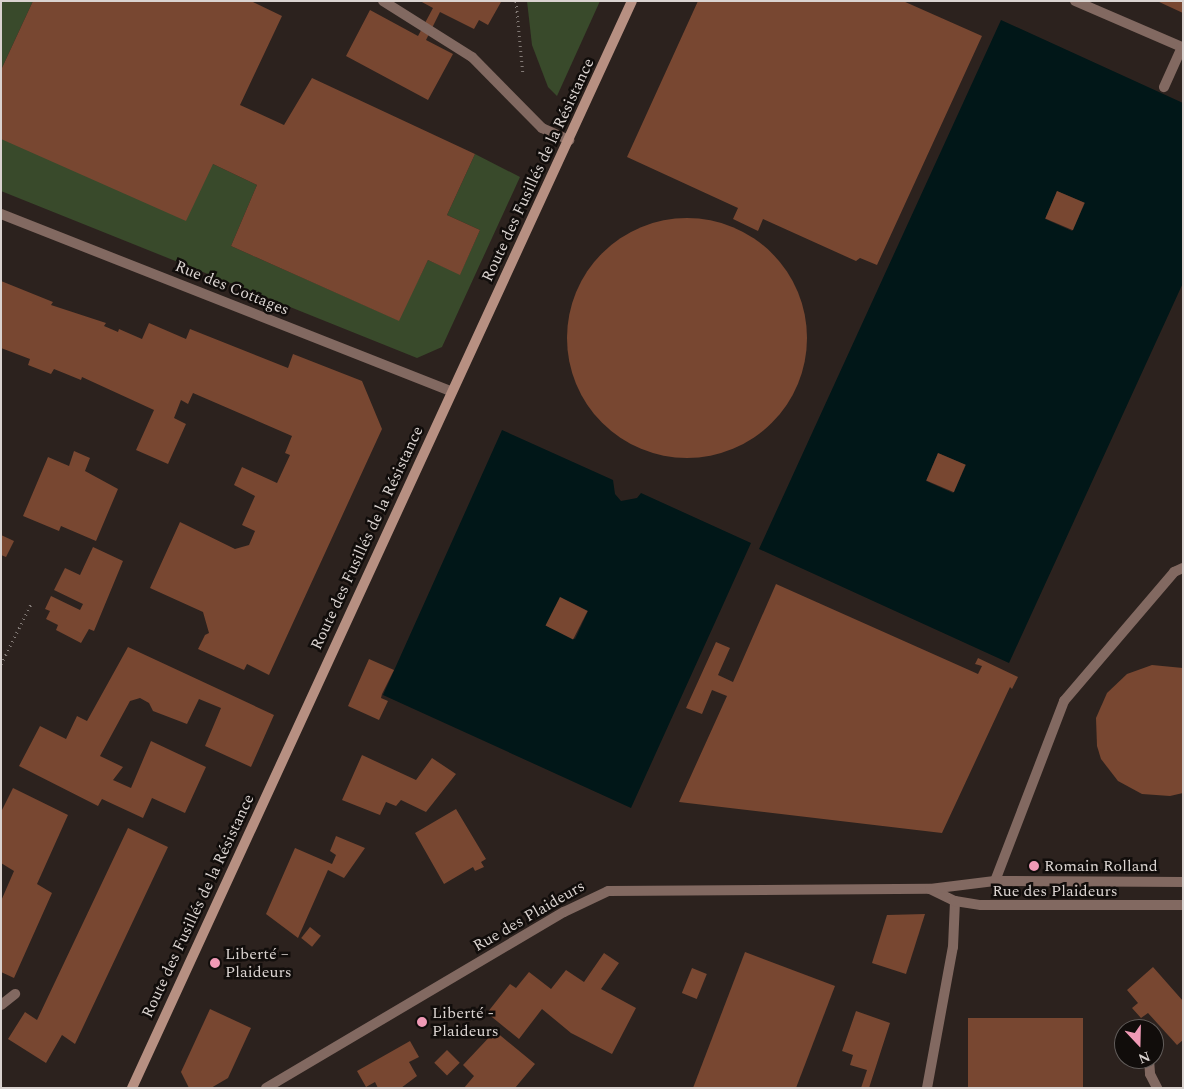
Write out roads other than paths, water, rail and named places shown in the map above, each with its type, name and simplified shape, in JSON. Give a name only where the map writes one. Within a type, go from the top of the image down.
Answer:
[{"type":"main road","name":"Route des Fusillés de la Résistance","points":[[132,1088],[632,1]]},
{"type":"street","points":[[383,1],[472,57],[542,128],[569,140]]},
{"type":"street","points":[[1075,1],[1182,47],[1164,87]]},
{"type":"street","name":"Rue des Cottages","points":[[1,214],[451,392]]},
{"type":"street","points":[[995,881],[1064,701],[1174,572],[1183,568]]},
{"type":"street","name":"Rue des Plaideurs","points":[[266,1088],[598,894],[626,890],[930,889],[995,881],[1183,882]]},
{"type":"street","name":"Rue des Plaideurs","points":[[930,889],[955,900],[1008,906],[1183,905]]},
{"type":"street","points":[[927,1088],[953,947],[955,900]]},
{"type":"street","points":[[1,1005],[15,994]]},
{"type":"street","points":[[1150,1069],[1157,1088]]},
{"type":"place","name":"Romain Rolland","points":[[1034,866]]},
{"type":"place","name":"Liberté – Plaideurs","points":[[215,963]]},
{"type":"place","name":"Liberté - Plaideurs","points":[[422,1022]]}]
